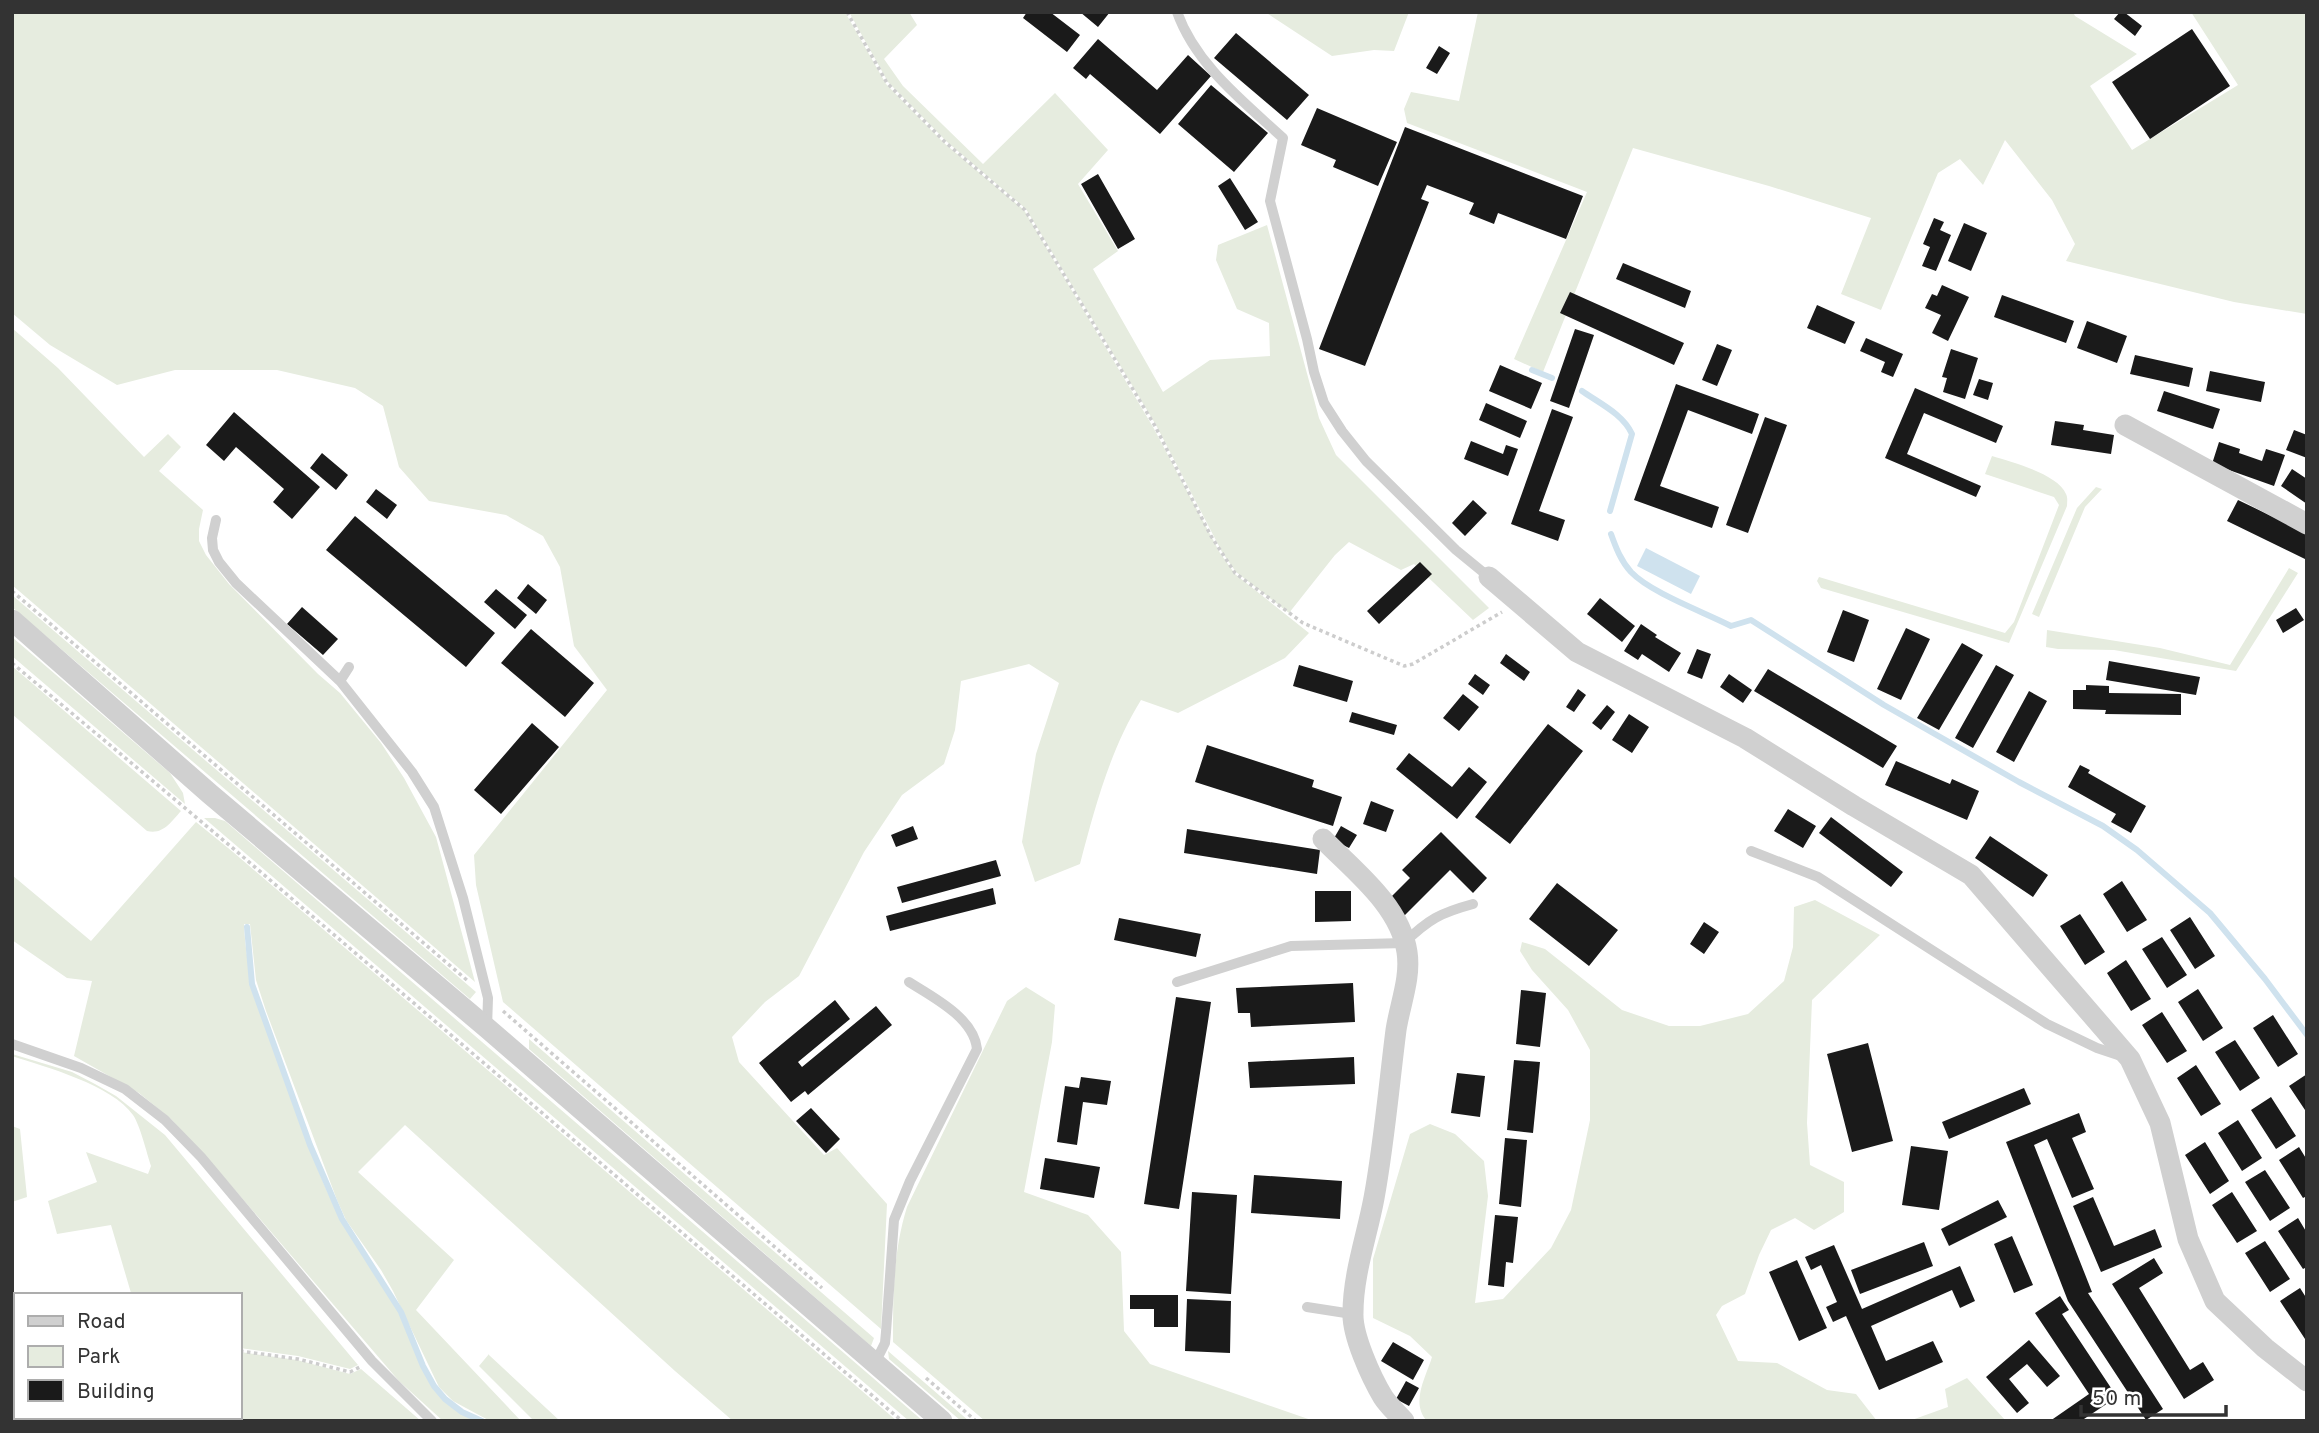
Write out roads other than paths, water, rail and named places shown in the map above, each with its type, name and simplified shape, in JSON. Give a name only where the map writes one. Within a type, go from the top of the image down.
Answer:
[{"type":"street","points":[[2125,425],[2307,524]]},
{"type":"street","points":[[1489,577],[1577,652],[1745,738],[1970,875],[2130,1059],[2160,1123],[2188,1239],[2216,1301],[2265,1348],[2307,1381]]},
{"type":"street","points":[[12,620],[210,794],[487,1028],[942,1421]]},
{"type":"street","points":[[1323,839],[1385,904],[1400,930],[1407,952],[1406,987],[1398,1020],[1374,1197],[1359,1264],[1352,1314],[1371,1373],[1384,1398],[1404,1421]]},
{"type":"lane","points":[[1177,12],[1188,41],[1223,82],[1283,138],[1270,201],[1324,403],[1366,461],[1456,550],[1489,577]]},
{"type":"lane","points":[[216,520],[212,538],[213,550],[219,562],[236,583],[340,681],[412,772],[434,807],[463,898],[488,998],[487,1028]]},
{"type":"lane","points":[[340,681],[349,667]]},
{"type":"lane","points":[[1751,850],[1818,877],[2048,1024],[2097,1048],[2130,1059]]},
{"type":"lane","points":[[1177,982],[1290,946],[1404,943],[1426,922],[1448,911],[1473,904]]},
{"type":"lane","points":[[875,1363],[885,1343],[894,1220],[910,1181],[977,1049],[972,1031],[937,999],[909,982]]},
{"type":"lane","points":[[12,1044],[81,1068],[125,1089],[165,1120],[201,1157],[372,1361],[432,1421]]},
{"type":"lane","points":[[1307,1307],[1352,1314]]},
{"type":"water","points":[[1646,548],[1700,576],[1691,594],[1637,566]]},
{"type":"waterway","points":[[1532,370],[1552,378]]},
{"type":"waterway","points":[[1582,391],[1617,415],[1632,434],[1610,511]]},
{"type":"waterway","points":[[1611,534],[1627,568],[1651,587],[1731,626],[1751,620],[1884,705],[2019,782],[2103,826],[2137,850],[2210,913],[2307,1035]]},
{"type":"waterway","points":[[247,927],[252,984],[310,1145],[342,1219],[401,1312],[434,1386],[462,1412],[482,1421]]}]
